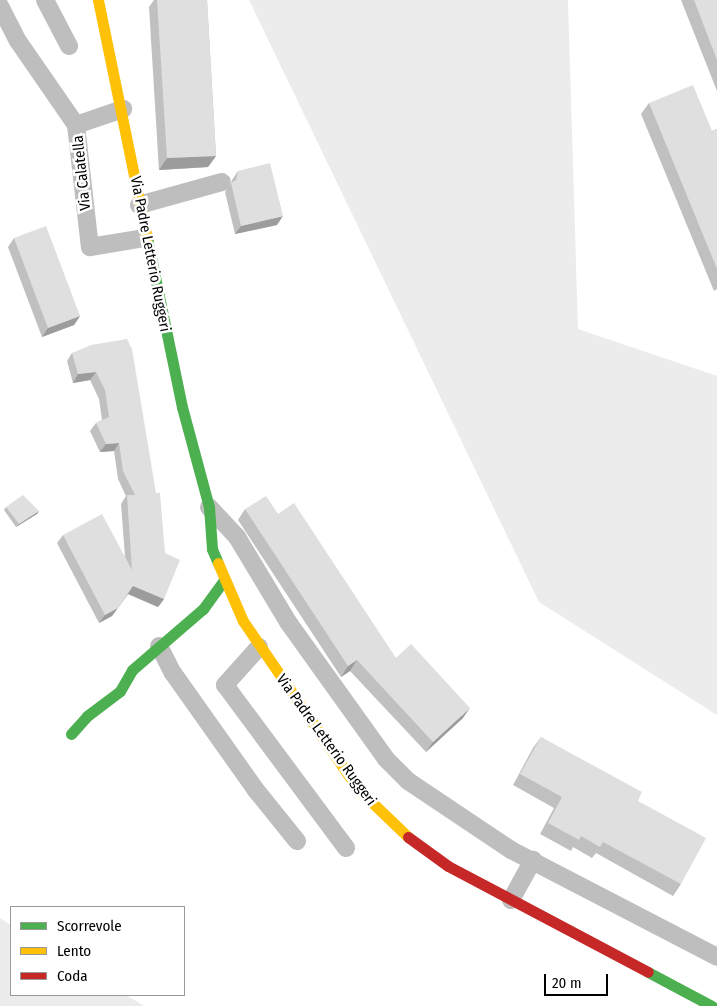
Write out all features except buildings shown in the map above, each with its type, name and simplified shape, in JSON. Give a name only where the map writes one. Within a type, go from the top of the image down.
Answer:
[{"type":"street","points":[[44,0],[69,46]]},
{"type":"street","name":"Via Padre Letterio Ruggeri","points":[[98,0],[123,109],[139,205],[182,407],[209,507],[212,549],[224,580],[260,647],[358,790],[386,820],[428,854],[712,1006]]},
{"type":"street","name":"Via Calatella","points":[[0,6],[5,27],[76,126],[90,247],[146,238]]},
{"type":"street","points":[[76,126],[123,109]]},
{"type":"street","points":[[139,205],[222,182]]},
{"type":"street","name":"Via Padre Letterio Ruggeri","points":[[209,507],[237,537],[288,622],[386,759],[408,781],[470,825],[717,957]]},
{"type":"street","points":[[71,734],[87,716],[120,691],[132,670],[203,609],[224,580]]},
{"type":"street","points":[[159,646],[173,673],[255,790],[297,841]]},
{"type":"street","points":[[260,647],[225,685],[346,848]]},
{"type":"street","points":[[511,900],[533,860]]},
{"type":"shaded area","points":[[249,0],[568,0],[578,329],[717,376],[717,715],[539,602]]},
{"type":"shaded area","points":[[0,918],[10,924],[10,996],[128,996],[144,1006],[0,1006]]},
{"type":"traffic: fast","points":[[147,238],[182,407],[209,507],[212,549],[218,563]]},
{"type":"traffic: fast","points":[[71,734],[87,716],[120,691],[132,670],[203,609],[224,580]]},
{"type":"traffic: fast","points":[[648,972],[712,1006]]},
{"type":"traffic: slow","points":[[98,0],[147,238]]},
{"type":"traffic: slow","points":[[218,563],[243,621],[358,789],[408,837]]},
{"type":"traffic: jam","points":[[408,837],[448,866],[648,972]]}]
